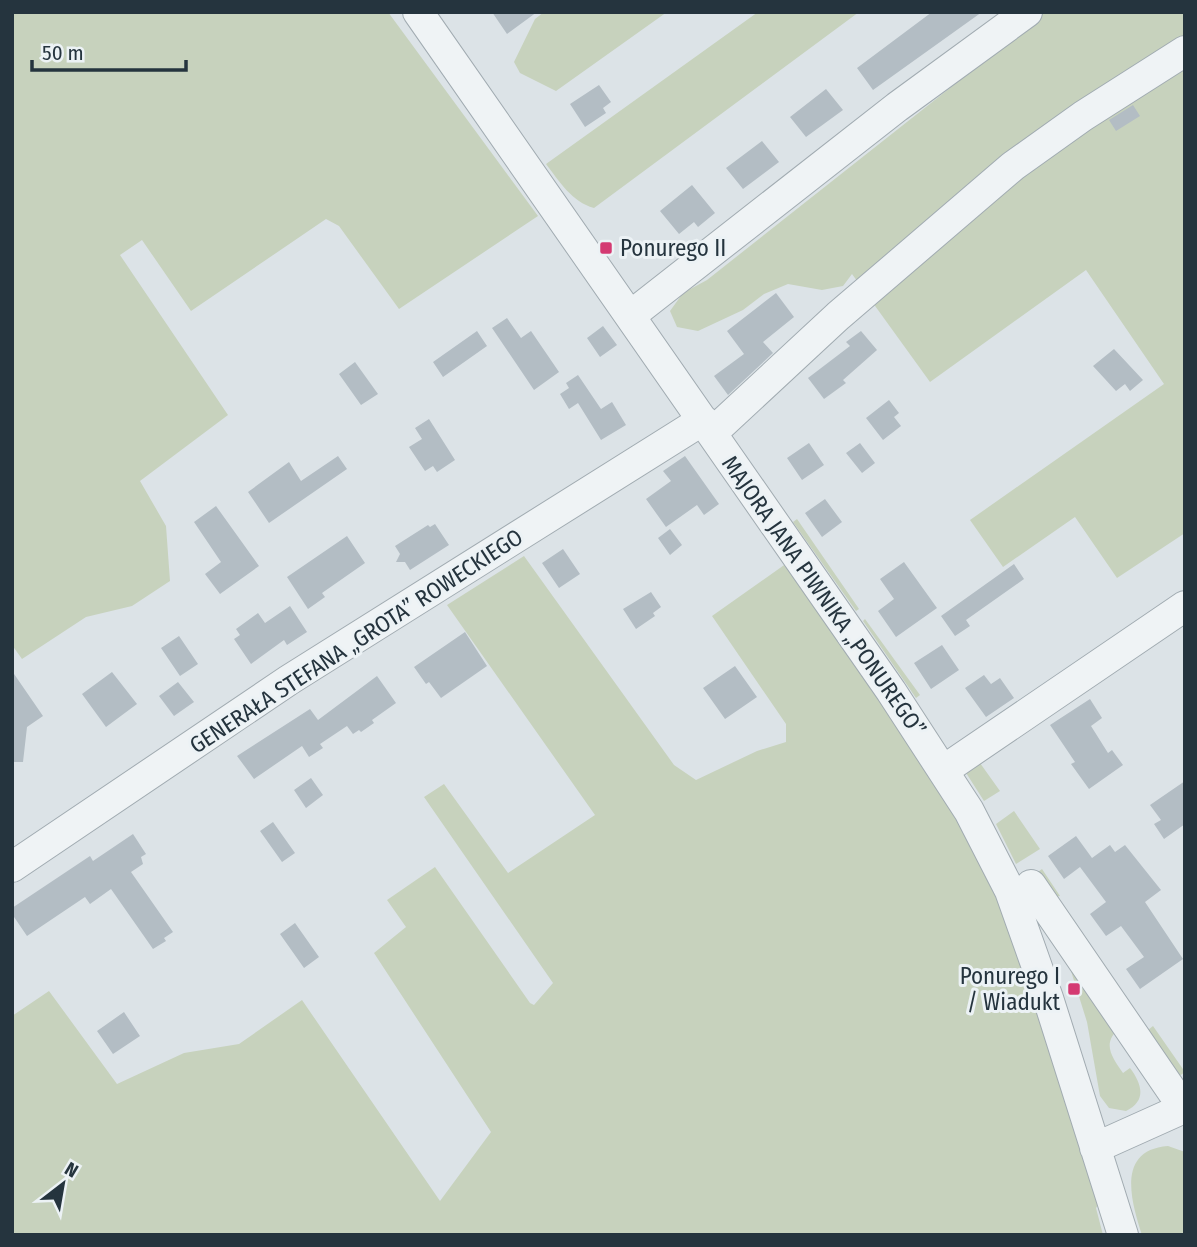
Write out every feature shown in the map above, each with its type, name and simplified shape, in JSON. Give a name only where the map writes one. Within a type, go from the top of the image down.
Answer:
[{"type":"street","name":"MAJORA JANA PIWNIKA „PONUREGO”","points":[[418,12],[944,770],[975,821],[1010,891],[1048,998],[1123,1235]]},
{"type":"street","points":[[630,316],[897,107],[1027,12]]},
{"type":"street","name":"GENERAŁA STEFANA „GROTA” ROWECKIEGO","points":[[12,867],[289,680],[707,427],[1013,166],[1083,116],[1185,51]]},
{"type":"street","points":[[944,770],[1185,606]]},
{"type":"street","points":[[1031,885],[1181,1095],[1095,1148]]},
{"type":"green space","points":[[12,12],[388,12],[538,216],[399,309],[339,226],[326,219],[191,311],[142,240],[120,255],[228,415],[140,481],[166,526],[170,581],[132,606],[86,617],[22,659],[12,645]]},
{"type":"green space","points":[[544,12],[667,12],[556,91],[520,73],[514,62],[535,19]]},
{"type":"green space","points":[[758,12],[859,12],[594,208],[579,201],[567,190],[546,164]]},
{"type":"green space","points":[[1031,12],[1185,12],[1185,533],[1117,578],[1075,517],[1003,567],[970,520],[1164,384],[1086,270],[930,382],[852,274],[843,286],[822,290],[788,284],[764,294],[743,310],[698,331],[677,327],[670,311],[683,293],[707,280],[1036,20]]},
{"type":"green space","points":[[797,519],[859,609],[856,611],[793,522]]},
{"type":"green space","points":[[524,556],[674,765],[696,780],[757,751],[786,742],[786,724],[712,616],[787,563],[958,810],[1014,935],[1098,1205],[1096,1208],[1103,1235],[12,1235],[12,1016],[49,991],[117,1084],[184,1053],[239,1044],[302,1000],[440,1201],[491,1132],[374,953],[406,927],[387,900],[435,867],[530,1003],[534,1005],[553,983],[424,797],[444,784],[508,873],[595,815],[447,605]]},
{"type":"green space","points":[[865,619],[920,695],[916,698],[863,621]]},
{"type":"green space","points":[[975,756],[1000,791],[984,801],[961,765]]},
{"type":"green space","points":[[1014,811],[1040,849],[1016,864],[996,824]]},
{"type":"green space","points":[[1042,869],[1060,896],[1049,898],[1120,1028],[1111,1039],[1110,1050],[1123,1073],[1130,1068],[1140,1086],[1140,1097],[1133,1107],[1126,1111],[1109,1108],[1100,1096],[1087,1022],[1071,971],[1043,928],[1024,882]]},
{"type":"green space","points":[[1153,1026],[1185,1072],[1175,1079],[1143,1034]]},
{"type":"green space","points":[[1168,1146],[1185,1152],[1185,1233],[1142,1235],[1132,1193],[1134,1167],[1140,1157],[1152,1150]]},
{"type":"building","points":[[492,12],[537,12],[507,34]]},
{"type":"building","points":[[932,12],[982,12],[873,90],[857,68]]},
{"type":"building","points":[[599,85],[611,102],[603,108],[606,113],[585,127],[570,104]]},
{"type":"building","points":[[826,89],[843,110],[806,137],[790,117]]},
{"type":"building","points":[[1133,105],[1140,116],[1116,131],[1109,120]]},
{"type":"building","points":[[762,141],[779,162],[743,189],[726,168]]},
{"type":"building","points":[[692,185],[715,213],[698,227],[694,222],[679,234],[660,211]]},
{"type":"building","points":[[776,293],[794,317],[763,342],[773,353],[728,395],[714,376],[744,354],[727,331]]},
{"type":"building","points":[[507,318],[521,338],[531,331],[559,372],[534,390],[492,328]]},
{"type":"building","points":[[603,326],[617,345],[600,357],[587,338]]},
{"type":"building","points":[[477,331],[487,346],[443,377],[433,362]]},
{"type":"building","points":[[861,331],[877,350],[843,380],[846,383],[824,399],[808,378],[850,346],[846,342]]},
{"type":"building","points":[[1114,349],[1143,380],[1130,391],[1125,384],[1116,391],[1093,366]]},
{"type":"building","points":[[355,362],[378,394],[361,405],[339,374]]},
{"type":"building","points":[[578,375],[601,409],[612,402],[626,425],[601,440],[578,403],[569,409],[560,394],[569,388],[566,383]]},
{"type":"building","points":[[889,400],[899,413],[894,417],[901,426],[883,440],[866,418]]},
{"type":"building","points":[[429,419],[455,460],[437,472],[433,466],[425,471],[409,447],[422,439],[415,428]]},
{"type":"building","points":[[809,443],[824,465],[802,480],[787,458]]},
{"type":"building","points":[[860,443],[875,463],[862,473],[846,453]]},
{"type":"building","points":[[338,456],[347,469],[269,523],[248,492],[289,462],[301,481]]},
{"type":"building","points":[[685,456],[719,504],[704,515],[697,505],[666,527],[646,499],[671,481],[663,471]]},
{"type":"building","points":[[825,499],[842,522],[822,537],[805,513]]},
{"type":"building","points":[[216,506],[259,566],[220,594],[205,574],[221,562],[194,522]]},
{"type":"building","points":[[435,524],[449,545],[410,570],[405,562],[396,562],[400,554],[395,546],[428,525],[430,527]]},
{"type":"building","points":[[670,529],[682,545],[670,555],[658,538]]},
{"type":"building","points":[[347,536],[365,563],[322,593],[325,597],[308,609],[287,577]]},
{"type":"building","points":[[563,549],[580,574],[559,588],[542,563]]},
{"type":"building","points":[[904,562],[937,608],[896,637],[878,611],[894,599],[880,579]]},
{"type":"building","points":[[1014,564],[1024,579],[966,620],[970,626],[955,636],[941,616]]},
{"type":"building","points":[[651,592],[661,607],[653,613],[655,616],[636,629],[623,609]]},
{"type":"building","points":[[290,606],[307,632],[287,645],[284,640],[251,664],[234,639],[240,635],[236,629],[258,613],[265,623]]},
{"type":"building","points":[[465,632],[487,666],[441,698],[429,682],[426,684],[414,667]]},
{"type":"building","points":[[179,636],[198,664],[180,676],[161,648]]},
{"type":"building","points":[[942,645],[959,670],[931,689],[914,663]]},
{"type":"building","points":[[735,666],[757,697],[725,719],[703,688]]},
{"type":"building","points":[[12,671],[43,716],[27,727],[23,762],[12,762]]},
{"type":"building","points":[[112,672],[137,704],[106,727],[82,694]]},
{"type":"building","points":[[984,675],[991,684],[1000,678],[1014,698],[986,717],[965,688]]},
{"type":"building","points":[[377,676],[396,703],[372,720],[374,723],[361,732],[359,730],[353,734],[347,726],[320,744],[323,748],[309,757],[302,746],[254,779],[237,756],[310,709],[318,720]]},
{"type":"building","points":[[178,682],[194,702],[174,716],[159,696]]},
{"type":"building","points":[[1090,699],[1102,718],[1091,726],[1108,753],[1112,750],[1123,765],[1089,789],[1071,764],[1075,762],[1050,725]]},
{"type":"building","points":[[311,778],[323,795],[306,808],[294,790]]},
{"type":"building","points":[[1185,781],[1185,824],[1164,839],[1154,824],[1161,820],[1150,805]]},
{"type":"building","points":[[273,822],[295,853],[282,862],[260,831]]},
{"type":"building","points":[[133,834],[146,854],[141,857],[143,864],[131,872],[173,932],[164,938],[166,941],[153,949],[111,889],[90,904],[85,897],[27,936],[12,914],[12,908],[90,856],[93,861]]},
{"type":"building","points":[[1076,836],[1092,858],[1110,845],[1115,852],[1125,845],[1161,890],[1145,902],[1183,959],[1140,989],[1126,969],[1144,957],[1121,926],[1106,936],[1090,914],[1106,902],[1080,867],[1064,879],[1048,856]]},
{"type":"building","points":[[295,923],[319,957],[304,968],[280,934]]},
{"type":"building","points":[[124,1012],[140,1036],[113,1054],[97,1031]]},
{"type":"place","name":"Ponurego II","points":[[606,248]]},
{"type":"place","name":"Ponurego I / Wiadukt","points":[[1074,989]]}]
